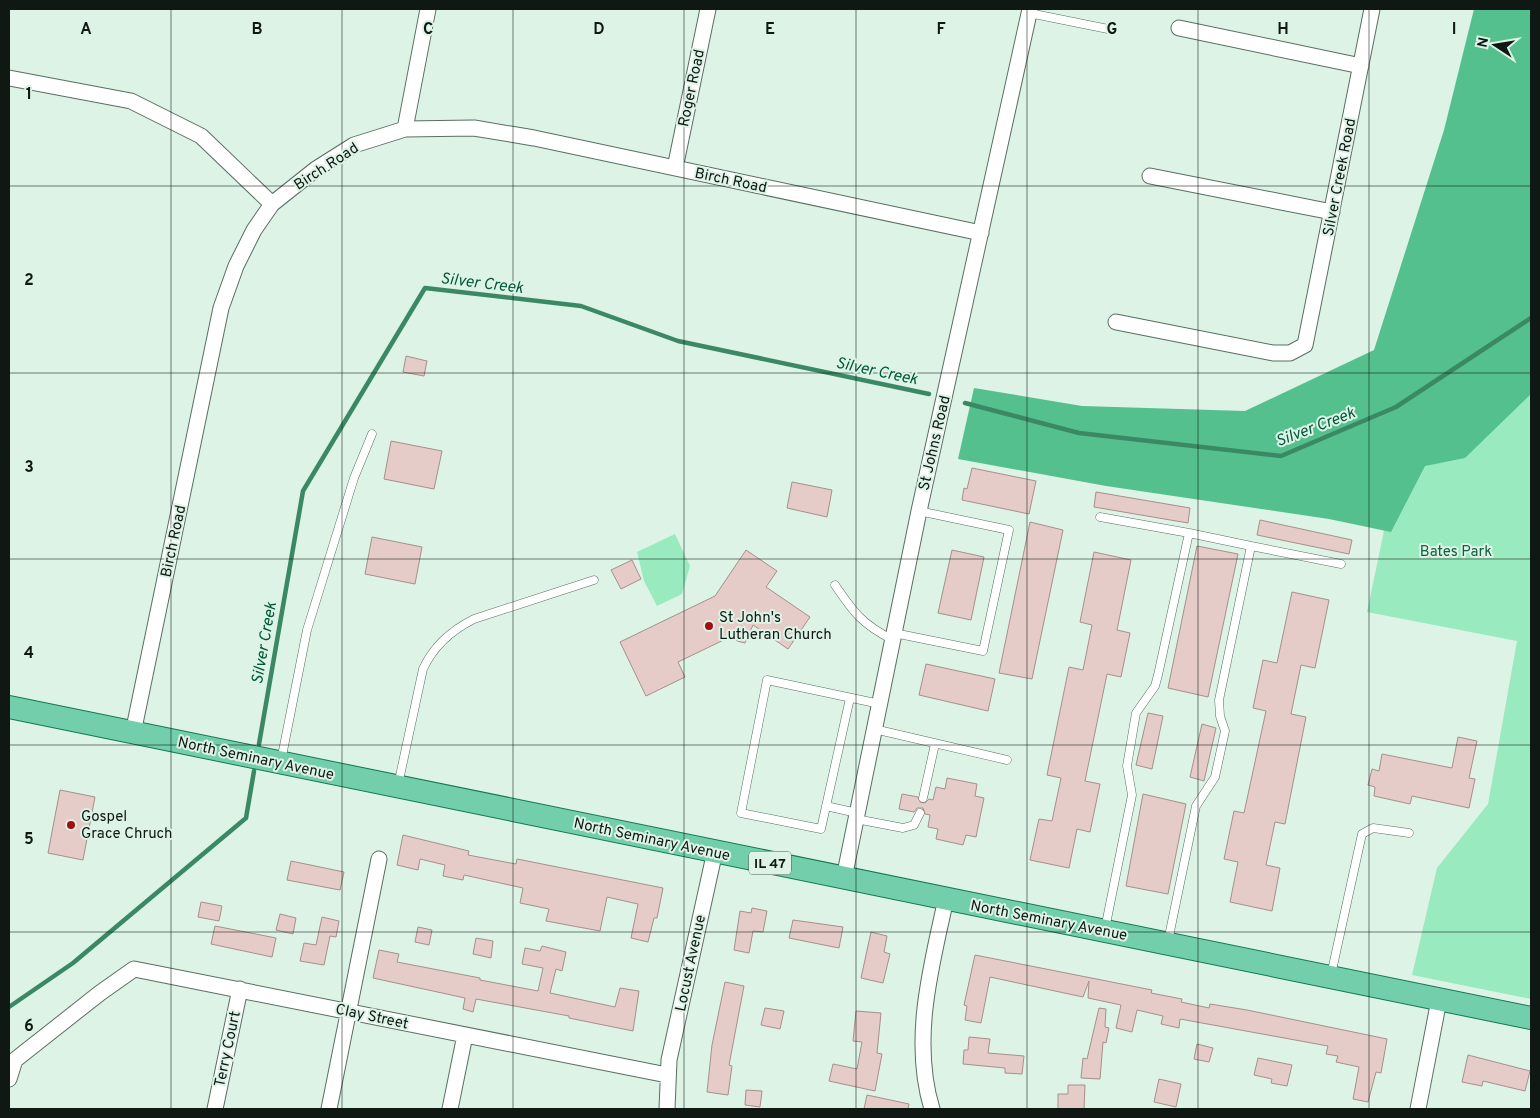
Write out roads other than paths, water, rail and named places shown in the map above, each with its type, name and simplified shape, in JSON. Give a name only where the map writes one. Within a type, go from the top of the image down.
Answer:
[{"type":"main road","name":"North Seminary Avenue","points":[[9,707],[1531,1018]]},
{"type":"street","points":[[405,129],[428,9]]},
{"type":"street","name":"Roger Road","points":[[675,168],[708,9]]},
{"type":"street","name":"Silver Creek Road","points":[[1116,322],[1274,353],[1290,354],[1306,345],[1372,9]]},
{"type":"street","name":"St Johns Road","points":[[844,878],[919,511],[1029,11]]},
{"type":"street","points":[[1179,28],[1361,66]]},
{"type":"street","points":[[9,78],[131,101],[201,136],[272,204]]},
{"type":"street","name":"Birch Road","points":[[134,732],[221,308],[236,266],[254,230],[272,204],[316,169],[354,145],[405,129],[474,128],[534,138],[981,233]]},
{"type":"street","points":[[1150,176],[1332,212]]},
{"type":"street","name":"Locust Avenue","points":[[667,1075],[715,851]]},
{"type":"street","points":[[329,1109],[379,859]]},
{"type":"street","points":[[932,1109],[923,1058],[923,1017],[929,978],[946,899]]},
{"type":"street","name":"Clay Street","points":[[9,1079],[15,1060],[59,1024],[134,969],[667,1075]]},
{"type":"street","name":"Terry Court","points":[[215,1109],[240,989]]},
{"type":"street","points":[[1418,1109],[1440,1000]]},
{"type":"street","points":[[450,1109],[466,1035]]},
{"type":"street","points":[[667,1075],[668,1109]]},
{"type":"lane","points":[[1029,11],[1113,30]]},
{"type":"lane","points":[[280,763],[307,630],[354,478],[372,434]]},
{"type":"lane","points":[[835,584],[852,609],[870,629],[894,637],[983,651],[1009,530],[919,511]]},
{"type":"lane","points":[[1100,517],[1341,564]]},
{"type":"lane","points":[[1105,931],[1132,795],[1127,766],[1136,713],[1155,686],[1189,533]]},
{"type":"lane","points":[[1167,944],[1196,806],[1215,777],[1225,731],[1220,716],[1219,700],[1251,546]]},
{"type":"lane","points":[[398,786],[423,669],[428,658],[437,648],[460,626],[594,580]]},
{"type":"lane","points":[[850,698],[821,829],[741,813],[767,680],[880,704]]},
{"type":"lane","points":[[874,729],[1007,760]]},
{"type":"lane","points":[[923,798],[935,744]]},
{"type":"lane","points":[[826,806],[903,828],[914,825],[920,813]]},
{"type":"lane","points":[[1330,977],[1362,834],[1372,828],[1409,833]]},
{"type":"waterway","name":"Silver Creek","points":[[259,744],[303,491],[425,288],[581,306],[678,341],[929,394]]},
{"type":"waterway","name":"Silver Creek","points":[[965,403],[1079,433],[1281,456],[1396,407],[1531,318]]},
{"type":"waterway","name":"Silver Creek","points":[[9,1007],[73,963],[246,818],[254,771]]},
{"type":"place","name":"St John's Lutheran Church","points":[[709,626]]},
{"type":"place","name":"Gospel Grace Chruch","points":[[71,825]]},
{"type":"park label","name":"Bates Park","points":[[1456,551]]}]
